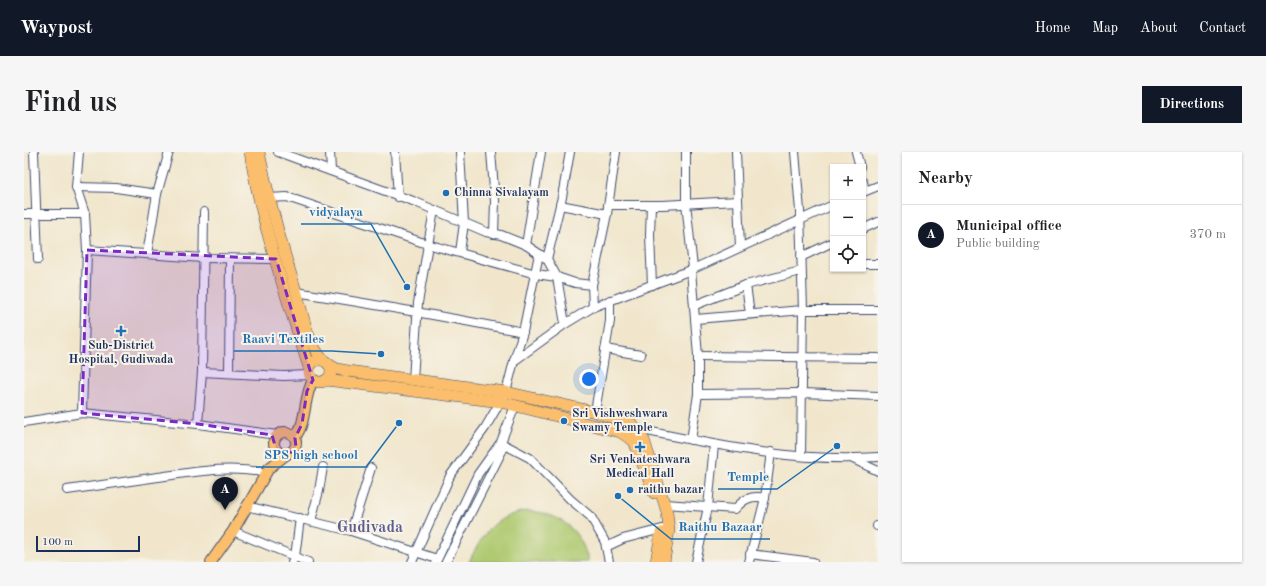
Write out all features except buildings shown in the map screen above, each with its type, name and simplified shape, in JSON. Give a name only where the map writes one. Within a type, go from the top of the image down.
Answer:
[{"type":"highway","points":[[250,152],[276,259],[310,374],[319,382],[326,380],[504,397],[515,406],[627,435],[634,441],[654,494],[662,529],[656,562]]},
{"type":"highway","points":[[259,152],[285,260],[312,346],[331,371],[326,380]]},
{"type":"highway","points":[[310,374],[314,362],[326,363],[337,369],[413,380],[595,412],[626,421],[637,429],[644,440],[665,504],[669,521],[664,562]]},
{"type":"main road","points":[[267,471],[287,454],[292,452],[296,447],[295,437],[302,424],[310,374]]},
{"type":"main road","points":[[627,435],[637,429]]},
{"type":"main road","points":[[211,562],[233,531],[267,471],[275,439],[282,432],[290,432],[295,437]]},
{"type":"main road","points":[[275,439],[276,449],[281,453],[287,454]]},
{"type":"street","points":[[34,152],[38,259]]},
{"type":"street","points":[[79,152],[76,187],[85,214],[87,250],[82,413]]},
{"type":"street","points":[[147,254],[157,194],[169,152]]},
{"type":"street","points":[[278,152],[296,156],[331,172],[526,245],[547,259],[557,277],[565,324]]},
{"type":"street","points":[[330,152],[331,172]]},
{"type":"street","points":[[395,152],[398,196]]},
{"type":"street","points":[[460,152],[464,223],[460,252]]},
{"type":"street","points":[[491,152],[495,202],[494,234]]},
{"type":"street","points":[[526,245],[541,152]]},
{"type":"street","points":[[547,259],[560,205],[570,152]]},
{"type":"street","points":[[593,307],[592,285],[607,214],[616,152]]},
{"type":"street","points":[[686,152],[686,203],[698,356],[698,394],[691,440]]},
{"type":"street","points":[[736,152],[740,247]]},
{"type":"street","points":[[795,152],[800,220],[803,357],[801,455]]},
{"type":"street","points":[[856,152],[859,164]]},
{"type":"street","points":[[866,191],[878,186]]},
{"type":"street","points":[[76,187],[116,188],[157,194]]},
{"type":"street","points":[[269,198],[287,197],[427,244],[536,274],[557,277],[575,283],[592,285]]},
{"type":"street","points":[[608,205],[651,205],[738,201]]},
{"type":"street","points":[[560,205],[607,214]]},
{"type":"street","points":[[651,205],[650,235],[652,285]]},
{"type":"street","points":[[514,361],[565,324],[593,307],[692,269],[830,206]]},
{"type":"street","points":[[413,380],[417,313],[427,244],[431,237],[434,210]]},
{"type":"street","points":[[198,424],[202,372],[204,212]]},
{"type":"street","points":[[24,214],[85,214]]},
{"type":"street","points":[[866,228],[878,222]]},
{"type":"street","points":[[801,257],[830,243]]},
{"type":"street","points":[[87,250],[203,258],[276,259]]},
{"type":"street","points":[[412,562],[450,476],[504,397],[523,332],[539,254]]},
{"type":"street","points":[[229,373],[230,259]]},
{"type":"street","points":[[866,264],[878,264]]},
{"type":"street","points":[[695,305],[746,285],[801,271]]},
{"type":"street","points":[[746,285],[750,314]]},
{"type":"street","points":[[296,292],[381,305],[523,332]]},
{"type":"street","points":[[595,412],[610,321],[610,300]]},
{"type":"street","points":[[696,319],[802,310],[878,310]]},
{"type":"street","points":[[605,349],[642,355]]},
{"type":"street","points":[[698,356],[878,358]]},
{"type":"street","points":[[202,372],[284,376],[310,374]]},
{"type":"street","points":[[698,394],[802,393],[878,396]]},
{"type":"street","points":[[440,561],[478,474],[501,442],[515,406]]},
{"type":"street","points":[[24,422],[82,413],[198,424],[275,439]]},
{"type":"street","points":[[637,429],[714,445],[772,452],[852,459],[878,457]]},
{"type":"street","points":[[696,562],[708,507],[714,445]]},
{"type":"street","points":[[440,561],[505,446],[530,458],[570,499],[585,510],[597,525],[606,547],[608,562]]},
{"type":"street","points":[[772,452],[765,498],[750,558],[813,562]]},
{"type":"street","points":[[852,459],[878,471]]},
{"type":"street","points":[[311,521],[319,491],[323,467]]},
{"type":"street","points":[[351,531],[371,468]]},
{"type":"street","points":[[67,490],[197,471],[232,469],[267,471]]},
{"type":"street","points":[[665,504],[735,509],[746,498],[756,496],[765,498]]},
{"type":"street","points":[[246,506],[351,531],[440,561]]},
{"type":"street","points":[[293,559],[300,518]]},
{"type":"street","points":[[606,547],[623,539],[662,529]]},
{"type":"street","points":[[233,531],[293,559],[308,562]]},
{"type":"highlighted area","points":[[87,250],[276,259],[313,380],[307,391],[302,424],[295,438],[296,447],[292,452],[281,453],[276,449],[272,435],[198,424],[82,413]]},
{"type":"green space","points":[[526,511],[548,514],[567,524],[581,541],[588,562],[469,562],[479,543],[490,528],[505,517]]},
{"type":"place","name":"Chinna Sivalayam","points":[[446,193]]},
{"type":"place","name":"vidyalaya","points":[[407,287]]},
{"type":"place","name":"Sub-District Hospital, Gudiwada","points":[[121,331]]},
{"type":"place","name":"Raavi Textiles","points":[[381,354]]},
{"type":"place","name":"Sri Vishweshwara Swamy Temple","points":[[564,421]]},
{"type":"place","name":"SPS high school","points":[[399,423]]},
{"type":"place","name":"Temple","points":[[837,446]]},
{"type":"place","name":"Sri Venkateshwara Medical Hall","points":[[640,447]]},
{"type":"place","name":"raithu bazar","points":[[630,490]]},
{"type":"place","name":"Raithu Bazaar","points":[[618,496]]},
{"type":"place","name":"Municipal office","points":[[225,510]]},
{"type":"district","name":"Gudivada","points":[[370,528]]}]
